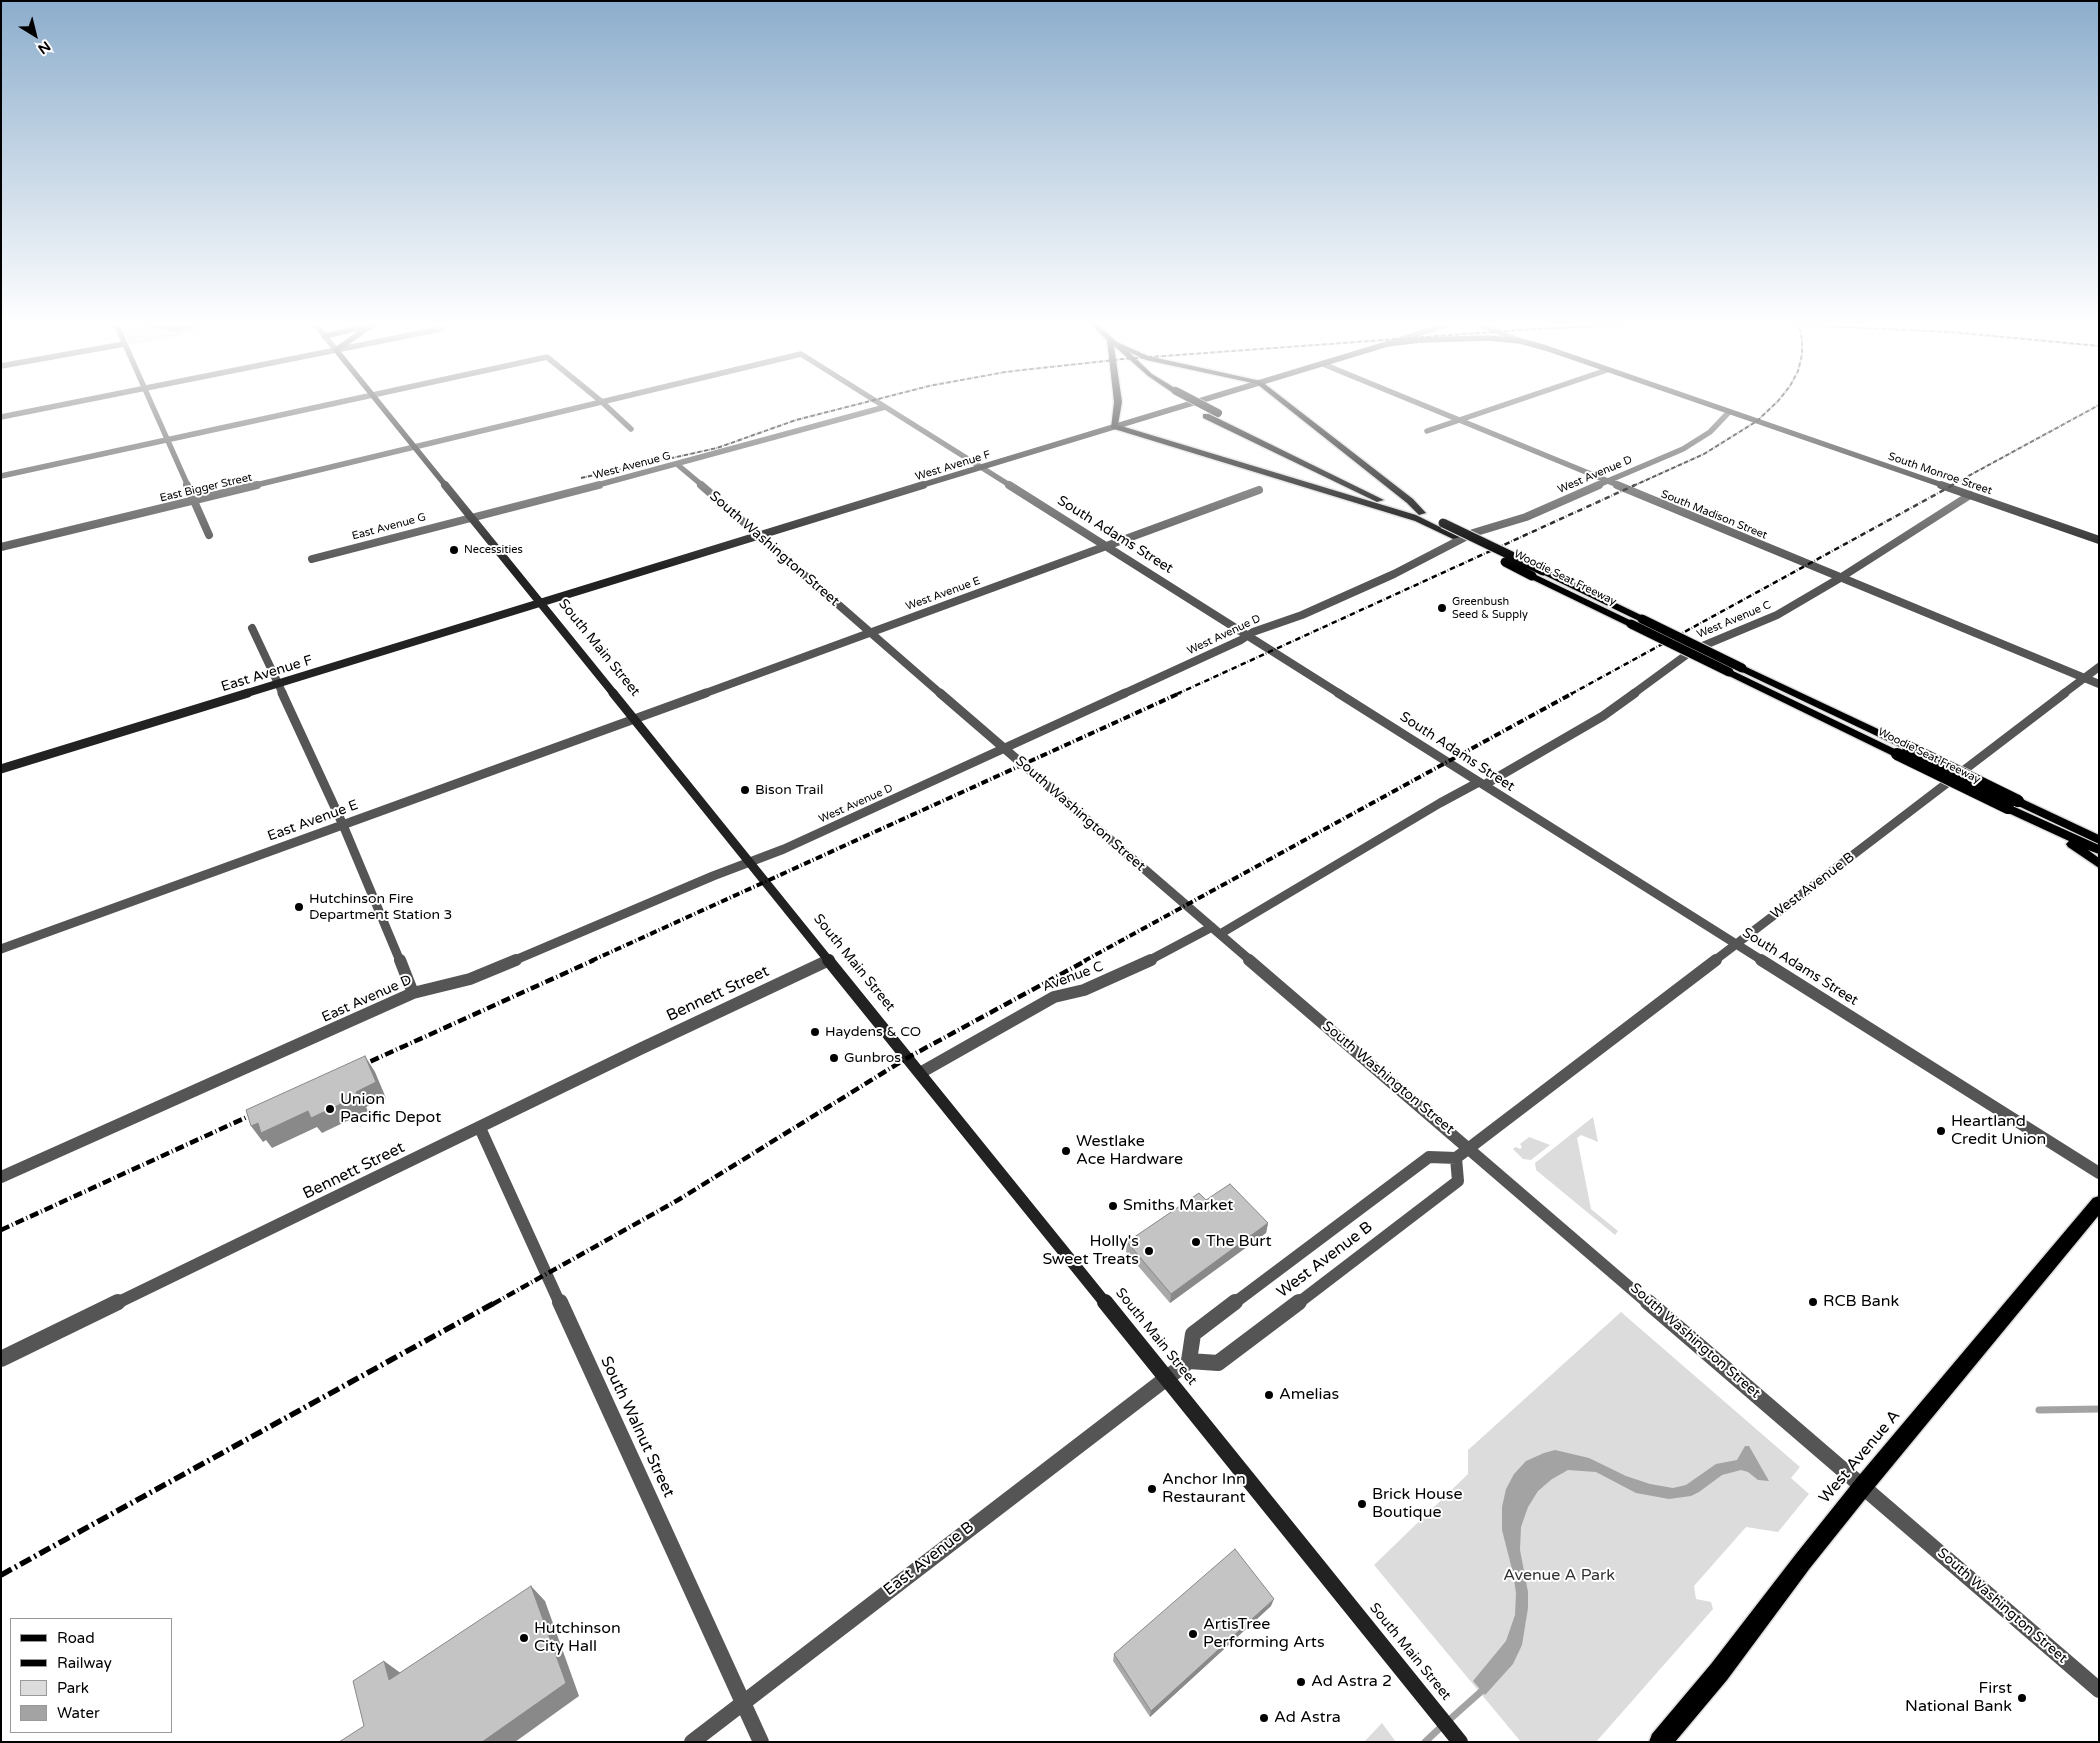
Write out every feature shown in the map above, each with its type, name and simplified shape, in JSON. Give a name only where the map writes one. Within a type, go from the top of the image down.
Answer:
[{"type":"main road","points":[[1117,405],[1114,426],[1421,516]]},
{"type":"main road","name":"Woodie Seat Freeway","points":[[1187,405],[1421,516]]},
{"type":"main road","name":"Woodie Seat Freeway","points":[[1203,405],[1439,525],[1532,576],[1897,754],[2016,804]]},
{"type":"main road","points":[[1289,405],[1410,501],[1421,516]]},
{"type":"main road","name":"Woodie Seat Freeway","points":[[1439,525],[1543,571],[1908,747],[2016,804],[2024,816]]},
{"type":"main road","points":[[2016,804],[2099,831]]},
{"type":"main road","points":[[2016,804],[2099,840]]},
{"type":"main road","points":[[2024,816],[2099,850]]},
{"type":"main road","points":[[2024,816],[2078,848],[2099,864]]},
{"type":"main road","name":"West Avenue A","points":[[1660,1742],[1719,1672],[1802,1561],[1862,1486],[2099,1203]]},
{"type":"street","points":[[1,417],[58,405]]},
{"type":"street","points":[[152,405],[209,535]]},
{"type":"street","points":[[1,476],[325,405]]},
{"type":"street","name":"South Main Street","points":[[380,405],[1460,1742]]},
{"type":"street","name":"East Bigger Street","points":[[1,547],[588,405]]},
{"type":"street","points":[[606,405],[631,429]]},
{"type":"street","name":"South Adams Street","points":[[881,405],[2099,1173]]},
{"type":"street","name":"West Avenue F","points":[[541,604],[1182,405]]},
{"type":"street","name":"South Madison Street","points":[[1424,405],[2099,684]]},
{"type":"street","points":[[1426,431],[1503,405]]},
{"type":"street","name":"South Monroe Street","points":[[1710,405],[2099,540]]},
{"type":"street","name":"West Avenue G","points":[[471,518],[678,465],[884,407]]},
{"type":"street","name":"West Avenue D","points":[[750,862],[784,849],[1004,749],[1241,640],[1248,635],[1302,615],[1394,574],[1473,533],[1526,517],[1683,449],[1710,432],[1729,412]]},
{"type":"street","name":"South Washington Street","points":[[678,465],[1004,749],[1470,1147],[2099,1690]]},
{"type":"street","name":"West Avenue E","points":[[635,719],[1259,490]]},
{"type":"street","name":"West Avenue C","points":[[1481,784],[1603,716],[1693,650],[1777,615],[1840,578],[1970,495]]},
{"type":"street","name":"East Avenue G","points":[[312,559],[471,518]]},
{"type":"street","name":"East Avenue F","points":[[1,769],[541,604]]},
{"type":"street","points":[[252,628],[280,685],[343,825],[381,912],[413,993]]},
{"type":"street","name":"West Avenue B","points":[[1456,1158],[1458,1181],[1218,1364],[1189,1361],[1194,1334],[1429,1157],[1456,1158],[2099,667]]},
{"type":"street","name":"East Avenue E","points":[[1,948],[635,719]]},
{"type":"street","name":"Avenue C","points":[[920,1073],[1054,997],[1084,990],[1216,931],[1481,784]]},
{"type":"street","name":"East Avenue D","points":[[1,1177],[413,993],[470,978],[750,862]]},
{"type":"street","name":"Bennett Street","points":[[1,1359],[640,1049],[828,960]]},
{"type":"street","name":"South Walnut Street","points":[[480,1128],[760,1742]]},
{"type":"street","points":[[1167,1379],[1189,1361]]},
{"type":"street","name":"East Avenue B","points":[[692,1742],[986,1515],[1167,1379]]},
{"type":"green space","points":[[1593,1117],[1598,1142],[1581,1135],[1577,1138],[1591,1209],[1618,1231],[1615,1235],[1536,1170],[1535,1163]]},
{"type":"green space","points":[[1529,1137],[1550,1145],[1531,1160],[1523,1159],[1513,1149],[1516,1147],[1520,1149],[1522,1147],[1520,1144]]},
{"type":"green space","name":"Avenue A Park","points":[[1621,1312],[1800,1467],[1791,1478],[1809,1494],[1778,1532],[1746,1527],[1694,1586],[1696,1599],[1711,1602],[1713,1609],[1596,1742],[1521,1742],[1374,1565],[1468,1474],[1468,1450]]},
{"type":"green space","points":[[1382,1723],[1396,1742],[1364,1742]]},
{"type":"water","points":[[1745,1446],[1749,1446],[1769,1481],[1758,1480],[1748,1472],[1741,1470],[1722,1475],[1691,1496],[1669,1499],[1636,1493],[1596,1472],[1568,1470],[1552,1479],[1538,1491],[1528,1507],[1521,1527],[1520,1550],[1528,1592],[1528,1608],[1522,1645],[1513,1664],[1485,1695],[1473,1681],[1506,1641],[1515,1615],[1516,1593],[1502,1530],[1502,1507],[1506,1489],[1514,1474],[1526,1461],[1555,1450],[1589,1458],[1626,1476],[1650,1484],[1673,1488],[1686,1485],[1716,1464],[1737,1460]]},
{"type":"building","points":[[365,1056],[376,1082],[356,1092],[358,1096],[311,1118],[308,1111],[261,1133],[258,1123],[251,1126],[246,1110]]},
{"type":"building","name":"The Burt","points":[[1230,1184],[1268,1223],[1171,1294],[1127,1242],[1199,1193],[1206,1200]]},
{"type":"building","name":"ArtisTree Performing Arts","points":[[1235,1549],[1274,1599],[1151,1711],[1114,1654]]},
{"type":"building","name":"Hutchinson City Hall","points":[[531,1586],[566,1683],[482,1742],[339,1742],[364,1726],[353,1681],[384,1661],[389,1680]]},
{"type":"waterway","points":[[2039,1410],[2099,1409]]},
{"type":"waterway","points":[[1448,1721],[1485,1688]]},
{"type":"waterway","points":[[1425,1742],[1442,1726]]},
{"type":"railway","points":[[581,478],[717,448],[796,420],[853,405]]},
{"type":"railway","points":[[1633,486],[1704,454],[1757,421],[1773,405]]},
{"type":"railway","points":[[1950,486],[2098,405]]},
{"type":"railway","points":[[1177,694],[1635,485]]},
{"type":"railway","points":[[1571,694],[1953,485]]},
{"type":"railway","points":[[591,961],[1180,693]]},
{"type":"railway","points":[[1084,961],[1573,693]]},
{"type":"railway","points":[[356,1068],[594,960]]},
{"type":"railway","points":[[493,1304],[678,1200],[907,1058],[1087,960]]},
{"type":"railway","points":[[1,1230],[260,1111]]},
{"type":"railway","points":[[1,1575],[496,1302]]},
{"type":"place","name":"Necessities","points":[[454,550]]},
{"type":"place","name":"Greenbush Seed & Supply","points":[[1442,608]]},
{"type":"place","name":"Bison Trail","points":[[745,790]]},
{"type":"place","name":"Hutchinson Fire Department Station 3","points":[[299,907]]},
{"type":"place","name":"Haydens & CO","points":[[815,1032]]},
{"type":"place","name":"Gunbros","points":[[834,1058]]},
{"type":"place","name":"Union Pacific Depot","points":[[330,1109]]},
{"type":"place","name":"Heartland Credit Union","points":[[1941,1131]]},
{"type":"place","name":"Westlake Ace Hardware","points":[[1066,1151]]},
{"type":"place","name":"Smiths Market","points":[[1113,1206]]},
{"type":"place","name":"The Burt","points":[[1196,1242]]},
{"type":"place","name":"Holly's Sweet Treats","points":[[1149,1251]]},
{"type":"place","name":"RCB Bank","points":[[1813,1302]]},
{"type":"place","name":"Amelias","points":[[1269,1395]]},
{"type":"place","name":"Anchor Inn Restaurant","points":[[1152,1489]]},
{"type":"place","name":"Brick House Boutique","points":[[1362,1504]]},
{"type":"place","name":"ArtisTree Performing Arts","points":[[1193,1634]]},
{"type":"place","name":"Hutchinson City Hall","points":[[524,1638]]},
{"type":"place","name":"Ad Astra 2","points":[[1301,1682]]},
{"type":"place","name":"First National Bank","points":[[2022,1698]]},
{"type":"place","name":"Ad Astra","points":[[1264,1718]]}]
